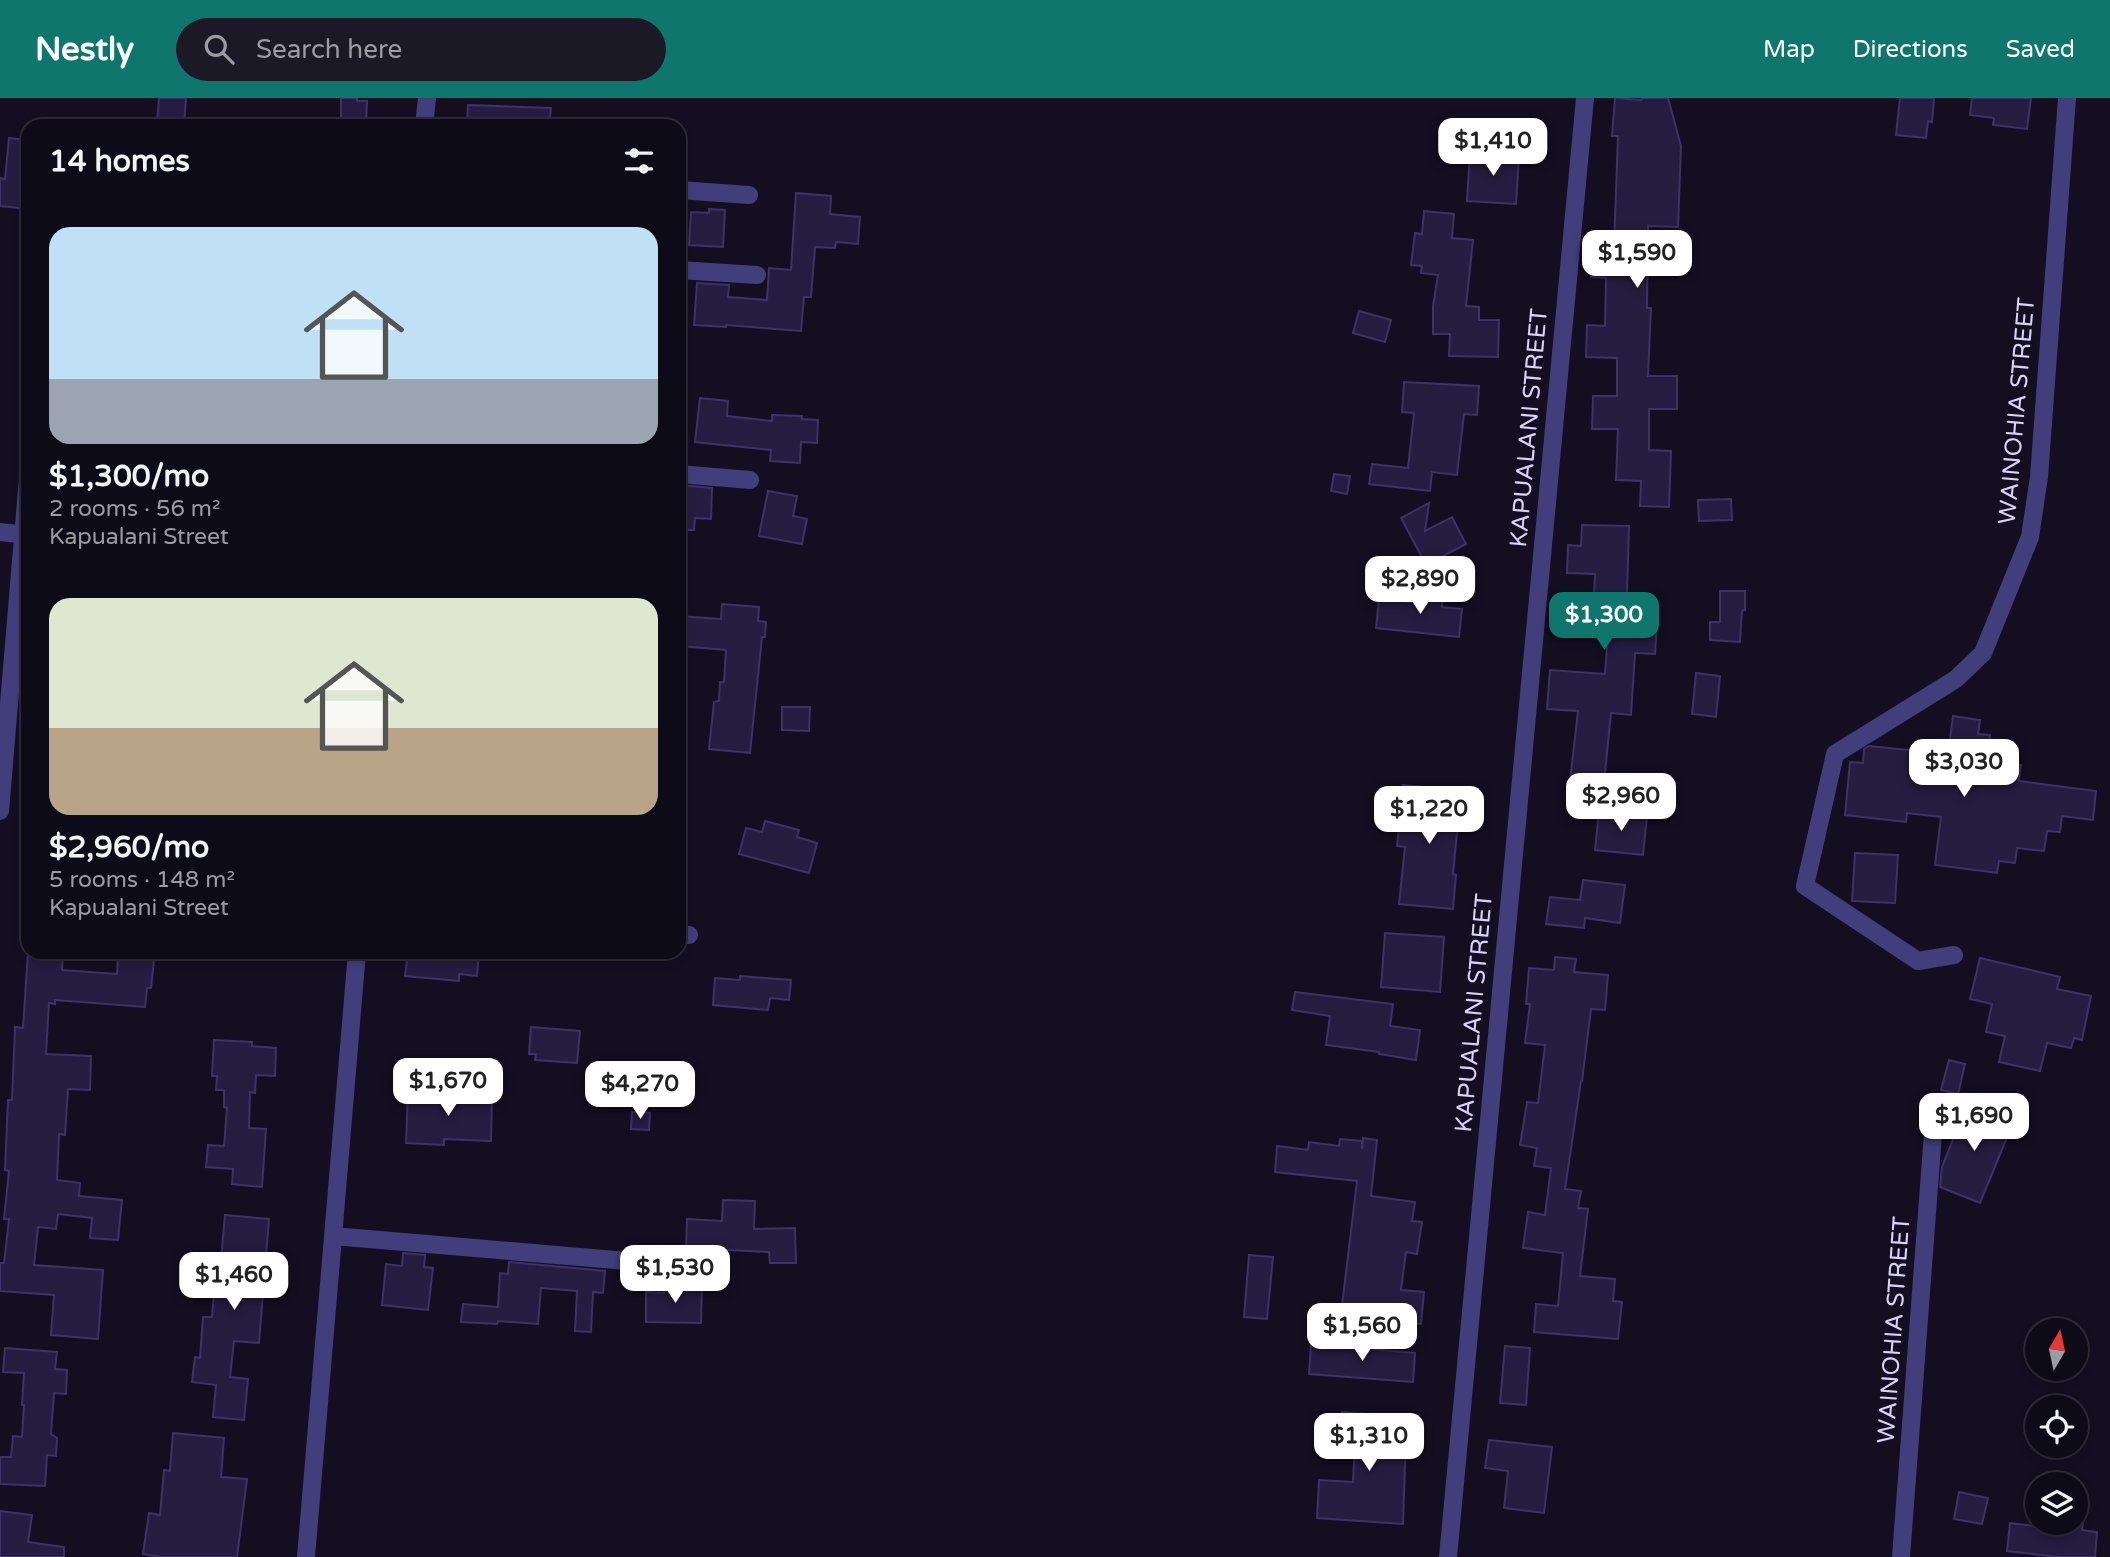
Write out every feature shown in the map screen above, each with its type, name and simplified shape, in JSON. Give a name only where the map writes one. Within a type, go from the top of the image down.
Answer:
[{"type":"street","points":[[424,119],[426,98]]},
{"type":"street","name":"KAPUALANI STREET","points":[[1448,1557],[1585,98]]},
{"type":"street","name":"WAINOHIA STREET","points":[[1954,955],[1918,961],[1805,886],[1835,754],[1956,679],[1983,653],[2030,537],[2039,477],[2067,98]]},
{"type":"street","points":[[686,190],[749,195]]},
{"type":"street","points":[[686,270],[757,275]]},
{"type":"street","points":[[686,475],[750,480]]},
{"type":"street","points":[[0,532],[21,534]]},
{"type":"street","points":[[0,811],[21,587]]},
{"type":"street","points":[[306,1557],[356,959]]},
{"type":"street","name":"WAINOHIA STREET","points":[[1901,1557],[1936,1107]]},
{"type":"street","points":[[333,1236],[662,1264]]},
{"type":"building","points":[[159,98],[186,98],[184,119],[157,119]]},
{"type":"building","points":[[341,98],[367,101],[366,119],[341,119]]},
{"type":"building","points":[[1615,98],[1668,98],[1681,146],[1678,227],[1648,226],[1647,308],[1651,308],[1648,376],[1677,376],[1677,409],[1649,409],[1649,450],[1671,451],[1669,507],[1640,506],[1641,481],[1616,480],[1618,429],[1592,429],[1593,396],[1617,396],[1617,358],[1586,357],[1587,325],[1605,326],[1606,278],[1591,277],[1591,246],[1614,246],[1618,136],[1612,136]]},
{"type":"building","points":[[1900,98],[1934,98],[1932,122],[1928,121],[1926,138],[1896,135]]},
{"type":"building","points":[[1972,98],[2031,98],[2027,129],[1993,125],[1994,118],[1970,115]]},
{"type":"building","points":[[468,105],[551,108],[550,119],[467,119]]},
{"type":"building","points":[[9,138],[21,139],[21,208],[0,206],[0,178],[5,179]]},
{"type":"building","points":[[1470,153],[1519,156],[1516,204],[1467,201]]},
{"type":"building","points":[[796,193],[831,196],[830,214],[860,217],[858,244],[836,242],[835,248],[815,247],[811,297],[804,297],[801,331],[694,325],[697,283],[729,285],[728,297],[767,300],[769,268],[791,270]]},
{"type":"building","points":[[709,209],[725,210],[723,247],[689,245],[691,212],[709,213]]},
{"type":"building","points":[[1424,211],[1454,214],[1452,238],[1473,240],[1466,306],[1479,307],[1479,320],[1499,320],[1498,357],[1449,356],[1450,334],[1433,334],[1433,306],[1438,275],[1421,273],[1422,266],[1411,265],[1415,233],[1422,234]]},
{"type":"building","points":[[1359,311],[1391,320],[1385,342],[1353,333]]},
{"type":"building","points":[[1404,382],[1479,386],[1477,415],[1464,414],[1457,475],[1432,472],[1430,491],[1369,484],[1372,464],[1408,468],[1414,413],[1402,412]]},
{"type":"building","points":[[700,398],[728,401],[727,416],[772,421],[772,415],[802,416],[802,419],[818,420],[817,443],[801,442],[800,463],[770,461],[771,450],[695,442]]},
{"type":"building","points":[[1334,474],[1350,476],[1347,494],[1331,491]]},
{"type":"building","points":[[686,486],[712,488],[711,519],[695,518],[694,530],[686,530]]},
{"type":"building","points":[[768,491],[797,496],[793,516],[807,519],[802,544],[759,536]]},
{"type":"building","points":[[1731,499],[1732,520],[1699,521],[1698,500]]},
{"type":"building","points":[[1429,503],[1425,531],[1452,517],[1466,544],[1426,565],[1401,518]]},
{"type":"building","points":[[1582,525],[1629,526],[1627,593],[1650,595],[1649,607],[1658,608],[1655,654],[1635,653],[1631,715],[1611,713],[1603,793],[1569,790],[1578,711],[1547,709],[1550,670],[1605,674],[1609,619],[1593,618],[1595,574],[1567,573],[1568,545],[1581,546]]},
{"type":"building","points":[[1720,591],[1745,591],[1740,642],[1710,640],[1710,622],[1720,622]]},
{"type":"building","points":[[1419,592],[1443,594],[1442,607],[1462,609],[1459,637],[1376,628],[1379,599],[1418,603]]},
{"type":"building","points":[[722,604],[759,607],[758,621],[766,622],[765,637],[762,637],[750,753],[709,749],[714,702],[719,701],[720,682],[724,682],[726,650],[686,647],[686,616],[721,619]]},
{"type":"building","points":[[1696,673],[1720,676],[1716,717],[1692,714]]},
{"type":"building","points":[[782,707],[810,707],[809,731],[782,730]]},
{"type":"building","points":[[1953,716],[1980,720],[1978,734],[1990,735],[1987,760],[2021,765],[2019,781],[2096,791],[2093,820],[2062,816],[2060,832],[2047,831],[2044,851],[2017,848],[2015,863],[1999,861],[1997,873],[1935,865],[1941,817],[1907,813],[1906,822],[1845,815],[1850,762],[1863,763],[1864,749],[1869,746],[1948,754]]},
{"type":"building","points":[[1403,785],[1461,791],[1453,874],[1456,875],[1453,909],[1399,904],[1405,847],[1397,846]]},
{"type":"building","points":[[1599,811],[1647,816],[1643,855],[1595,850]]},
{"type":"building","points":[[765,821],[799,830],[797,837],[817,843],[809,873],[739,854],[746,828],[762,832]]},
{"type":"building","points":[[1855,853],[1898,855],[1895,903],[1852,901]]},
{"type":"building","points":[[1583,880],[1625,885],[1620,923],[1585,918],[1584,928],[1546,924],[1550,897],[1580,900]]},
{"type":"building","points":[[1385,933],[1444,937],[1440,992],[1381,987]]},
{"type":"building","points":[[1555,957],[1576,959],[1574,972],[1608,975],[1605,1010],[1591,1009],[1565,1189],[1581,1191],[1578,1208],[1588,1209],[1580,1276],[1615,1279],[1613,1301],[1622,1302],[1618,1339],[1534,1332],[1536,1304],[1558,1306],[1563,1253],[1523,1248],[1528,1212],[1545,1215],[1551,1168],[1534,1166],[1537,1148],[1520,1145],[1527,1102],[1538,1103],[1545,1045],[1525,1043],[1530,1004],[1526,1004],[1529,968],[1554,970]]},
{"type":"building","points":[[1980,958],[2060,977],[2057,989],[2091,996],[2082,1040],[2074,1038],[2071,1048],[2047,1043],[2040,1071],[1999,1062],[2005,1036],[1986,1032],[1992,1004],[1970,999]]},
{"type":"building","points":[[28,959],[63,959],[62,970],[117,974],[118,959],[154,960],[151,988],[147,988],[145,1007],[55,1000],[55,1004],[49,1003],[46,1054],[91,1056],[90,1090],[68,1089],[65,1135],[59,1134],[57,1180],[80,1183],[79,1196],[122,1200],[118,1240],[90,1238],[92,1218],[58,1214],[56,1229],[38,1227],[34,1265],[103,1270],[98,1339],[51,1335],[54,1295],[0,1291],[0,1263],[4,1263],[9,1219],[4,1219],[9,1171],[5,1170],[8,1100],[12,1100],[15,1027],[23,1028]]},
{"type":"building","points":[[407,959],[478,959],[477,976],[459,974],[459,981],[405,976]]},
{"type":"building","points":[[740,976],[791,980],[789,1000],[770,998],[768,1010],[713,1005],[715,978],[740,980]]},
{"type":"building","points":[[1295,992],[1393,1004],[1390,1026],[1420,1030],[1416,1060],[1326,1045],[1330,1016],[1292,1010]]},
{"type":"building","points":[[531,1027],[580,1031],[577,1063],[535,1060],[536,1054],[529,1054]]},
{"type":"building","points":[[214,1040],[252,1042],[252,1046],[276,1048],[275,1076],[256,1075],[255,1093],[250,1092],[249,1128],[266,1129],[262,1187],[232,1184],[233,1169],[206,1167],[208,1145],[224,1146],[227,1108],[224,1107],[224,1090],[216,1090],[217,1076],[212,1076]]},
{"type":"building","points":[[1949,1060],[1965,1064],[1958,1094],[1941,1090]]},
{"type":"building","points":[[408,1091],[492,1097],[491,1141],[444,1139],[444,1145],[406,1143]]},
{"type":"building","points":[[1967,1104],[2013,1123],[1980,1203],[1940,1187],[1942,1167]]},
{"type":"building","points":[[632,1112],[650,1113],[649,1130],[631,1129]]},
{"type":"building","points":[[1363,1138],[1377,1140],[1371,1196],[1415,1202],[1412,1221],[1422,1222],[1417,1254],[1406,1252],[1401,1290],[1424,1292],[1421,1324],[1341,1314],[1357,1181],[1275,1172],[1277,1146],[1308,1150],[1309,1142],[1339,1146],[1340,1139],[1362,1141],[1362,1149]]},
{"type":"building","points":[[723,1200],[755,1201],[754,1229],[795,1228],[796,1263],[770,1263],[769,1252],[686,1248],[687,1219],[722,1221]]},
{"type":"building","points":[[225,1215],[269,1219],[259,1343],[234,1341],[230,1377],[248,1379],[244,1420],[213,1417],[216,1385],[192,1382],[195,1357],[200,1358],[203,1317],[212,1317],[214,1292],[218,1292]]},
{"type":"building","points":[[403,1253],[425,1255],[424,1267],[433,1268],[428,1310],[382,1305],[386,1264],[402,1266]]},
{"type":"building","points":[[1249,1255],[1273,1257],[1267,1319],[1244,1317]]},
{"type":"building","points":[[509,1262],[605,1271],[603,1293],[593,1292],[591,1332],[575,1331],[577,1291],[541,1288],[538,1324],[461,1322],[463,1304],[498,1307],[500,1273],[508,1274]]},
{"type":"building","points":[[664,1285],[702,1286],[701,1323],[646,1322],[646,1292],[664,1293]]},
{"type":"building","points":[[1311,1344],[1415,1353],[1413,1382],[1309,1374]]},
{"type":"building","points":[[1505,1346],[1530,1348],[1526,1405],[1500,1403]]},
{"type":"building","points":[[5,1348],[57,1352],[55,1369],[67,1370],[66,1394],[54,1393],[51,1434],[57,1438],[56,1456],[47,1455],[45,1486],[0,1484],[0,1457],[11,1457],[13,1436],[22,1437],[24,1405],[24,1373],[3,1372]]},
{"type":"building","points":[[1342,1412],[1386,1416],[1385,1423],[1409,1426],[1403,1524],[1317,1518],[1319,1480],[1353,1482],[1355,1442],[1339,1440]]},
{"type":"building","points":[[173,1433],[224,1438],[221,1477],[247,1479],[237,1557],[161,1557],[143,1554],[149,1513],[160,1515],[164,1470],[170,1471]]},
{"type":"building","points":[[1489,1440],[1552,1447],[1544,1513],[1504,1508],[1508,1471],[1485,1468]]},
{"type":"building","points":[[1959,1492],[1988,1498],[1982,1524],[1954,1519]]},
{"type":"building","points":[[0,1511],[32,1515],[28,1542],[64,1547],[64,1557],[0,1557]]},
{"type":"building","points":[[2010,1523],[2025,1525],[2025,1535],[2088,1535],[2088,1531],[2097,1532],[2095,1557],[2059,1557],[2007,1551]]}]
